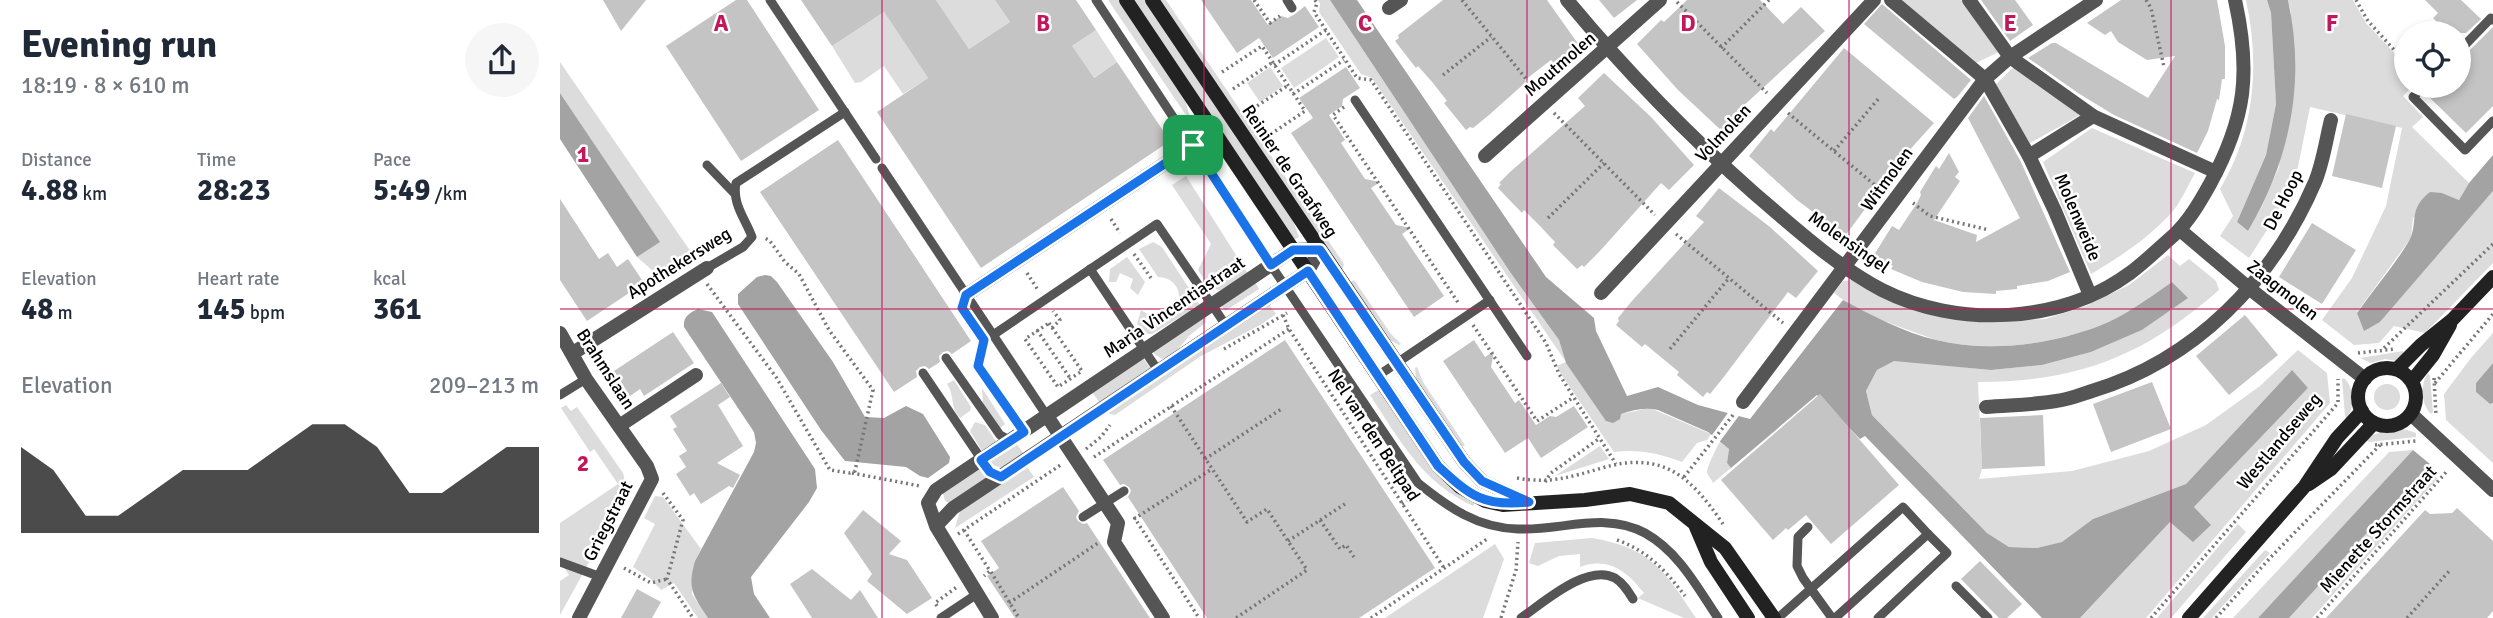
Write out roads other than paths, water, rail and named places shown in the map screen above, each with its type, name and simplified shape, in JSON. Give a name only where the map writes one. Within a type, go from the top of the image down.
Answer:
[{"type":"main road","name":"Reinier de Graafweg","points":[[1126,0],[1438,466],[1461,487],[1485,501],[1503,505],[1630,494],[1669,503],[1725,548],[1776,618]]},
{"type":"main road","name":"Reinier de Graafweg","points":[[1152,0],[1450,442],[1475,475],[1488,484],[1529,502]]},
{"type":"main road","points":[[2397,369],[2452,320],[2493,277]]},
{"type":"main road","points":[[2412,381],[2433,355],[2452,320]]},
{"type":"main road","points":[[2379,369],[2397,369],[2412,381],[2416,401],[2411,414],[2398,424],[2382,425],[2374,422],[2362,411],[2359,391],[2365,379],[2379,369]]},
{"type":"main road","points":[[2189,618],[2305,486],[2337,438],[2362,411]]},
{"type":"main road","points":[[2305,486],[2331,469],[2374,422]]},
{"type":"main road","points":[[1694,522],[1711,562],[1748,618]]},
{"type":"street","name":"Molensingel","points":[[1567,0],[1607,49],[1667,113],[1789,223],[1846,267],[1882,290],[1909,301],[1954,312],[1989,315],[2030,313],[2066,305],[2090,295],[2129,274],[2180,230],[2200,203],[2216,172],[2232,138],[2242,104],[2245,65],[2235,0]]},
{"type":"street","name":"Moutmolen","points":[[1485,156],[1660,0]]},
{"type":"street","name":"Volmolen","points":[[1601,293],[1874,0]]},
{"type":"street","name":"Molenweide","points":[[1891,0],[1985,79],[2029,156],[2090,295]]},
{"type":"street","points":[[1969,0],[2010,57],[2093,116],[2216,172]]},
{"type":"street","points":[[1985,79],[2010,57],[2096,0]]},
{"type":"street","name":"Witmolen","points":[[1743,402],[1985,79]]},
{"type":"street","points":[[2029,156],[2093,116]]},
{"type":"street","name":"De Hoop","points":[[1986,407],[2057,401],[2119,383],[2168,358],[2211,327],[2250,289],[2293,229],[2317,180],[2331,120]]},
{"type":"street","points":[[966,295],[1193,145]]},
{"type":"street","name":"Zaagmolen","points":[[2180,230],[2365,379]]},
{"type":"street","points":[[992,618],[983,590],[936,526],[953,508],[1308,271],[1320,250],[1293,250]]},
{"type":"street","name":"Maria Vincentiastraat","points":[[936,526],[928,503],[936,490],[1293,250]]},
{"type":"street","name":"Apothekersweg","points":[[573,353],[703,271]]},
{"type":"street","name":"Brahmslaan","points":[[560,333],[586,379],[647,466],[652,478]]},
{"type":"street","name":"Brahmslaan","points":[[619,426],[696,375]]},
{"type":"street","points":[[2411,414],[2493,490]]},
{"type":"street","points":[[1047,416],[1118,523],[1114,542],[1163,618]]},
{"type":"street","name":"Griegstraat","points":[[579,618],[652,478]]},
{"type":"lane","points":[[770,0],[876,159]]},
{"type":"lane","points":[[1096,0],[1418,483],[1447,506],[1474,520],[1519,529],[1592,522],[1629,526],[1646,534],[1673,554],[1717,618]]},
{"type":"lane","points":[[2471,39],[2491,18],[2493,20]]},
{"type":"lane","points":[[2414,98],[2465,149],[2493,121]]},
{"type":"lane","points":[[1355,100],[1527,356]]},
{"type":"lane","points":[[734,193],[736,183],[845,112]]},
{"type":"lane","points":[[707,165],[734,193]]},
{"type":"lane","points":[[882,168],[966,295],[988,337],[1047,416]]},
{"type":"lane","name":"Apothekersweg","points":[[703,271],[743,247],[752,237],[736,205],[734,193]]},
{"type":"lane","points":[[988,337],[1157,224],[1227,327]]},
{"type":"lane","points":[[1090,269],[1159,372]]},
{"type":"lane","points":[[1379,375],[1490,300]]},
{"type":"lane","points":[[946,358],[1000,436],[1009,440]]},
{"type":"lane","points":[[923,373],[981,460],[990,472],[1001,477]]},
{"type":"lane","points":[[560,396],[586,379]]},
{"type":"lane","points":[[1083,517],[1121,493]]},
{"type":"lane","points":[[1776,618],[1903,507],[1947,553],[1878,618]]},
{"type":"lane","points":[[1808,527],[1798,537],[1797,566],[1834,618],[1927,534]]},
{"type":"lane","points":[[560,562],[601,578]]},
{"type":"lane","points":[[1521,618],[1580,578],[1601,574],[1624,585],[1633,599]]},
{"type":"lane","points":[[1956,586],[1987,618]]},
{"type":"lane","points":[[941,618],[983,590]]}]
